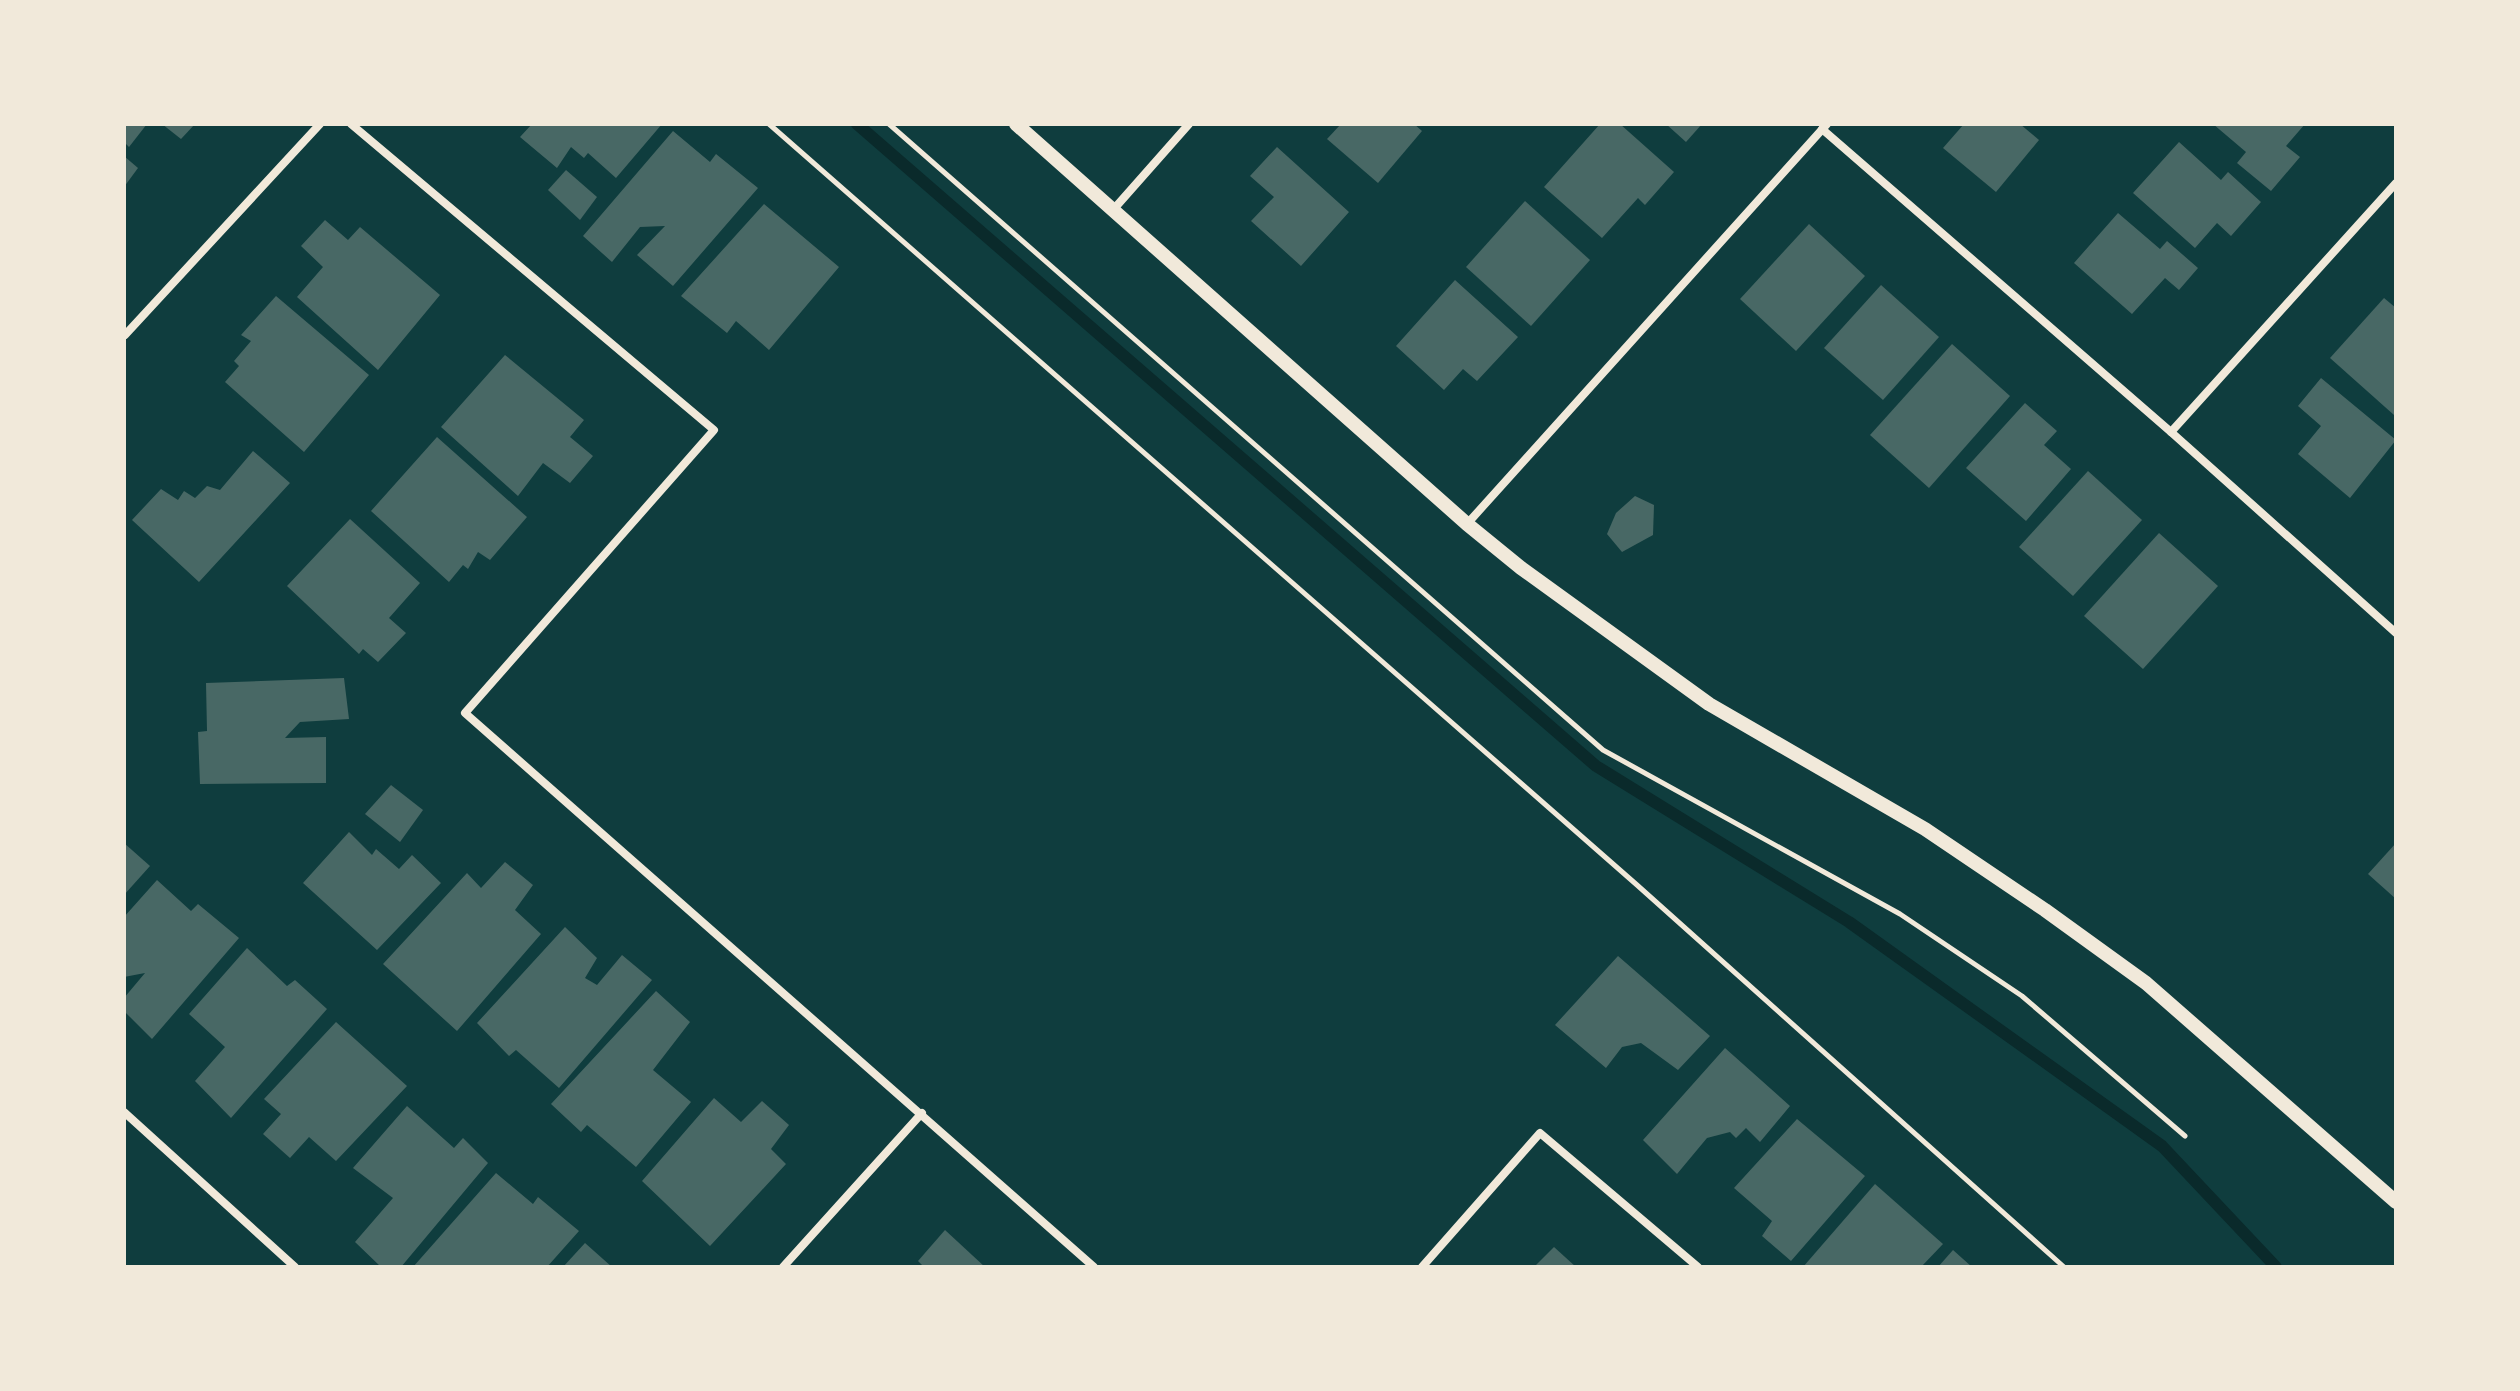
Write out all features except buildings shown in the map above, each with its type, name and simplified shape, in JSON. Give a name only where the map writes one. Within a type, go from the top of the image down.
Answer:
[{"type":"street","points":[[125,335],[320,124]]},
{"type":"street","points":[[351,124],[714,430],[465,713],[1094,1267]]},
{"type":"street","points":[[1016,124],[1467,524],[1533,577],[1709,704],[1925,829],[2121,964],[2396,1202]]},
{"type":"street","points":[[1113,210],[1189,124]]},
{"type":"street","points":[[1467,524],[1824,127],[2396,633]]},
{"type":"street","points":[[2171,432],[2396,183]]},
{"type":"street","points":[[124,1112],[295,1267]]},
{"type":"street","points":[[783,1267],[922,1113]]},
{"type":"street","points":[[1422,1267],[1540,1133],[1698,1267]]},
{"type":"path","points":[[769,124],[1637,885],[2064,1267]]},
{"type":"path","points":[[889,124],[1603,750],[1912,922],[2022,996],[2185,1136]]},
{"type":"waterway","points":[[857,124],[1596,766],[1849,922],[2162,1146],[2276,1267]]}]
